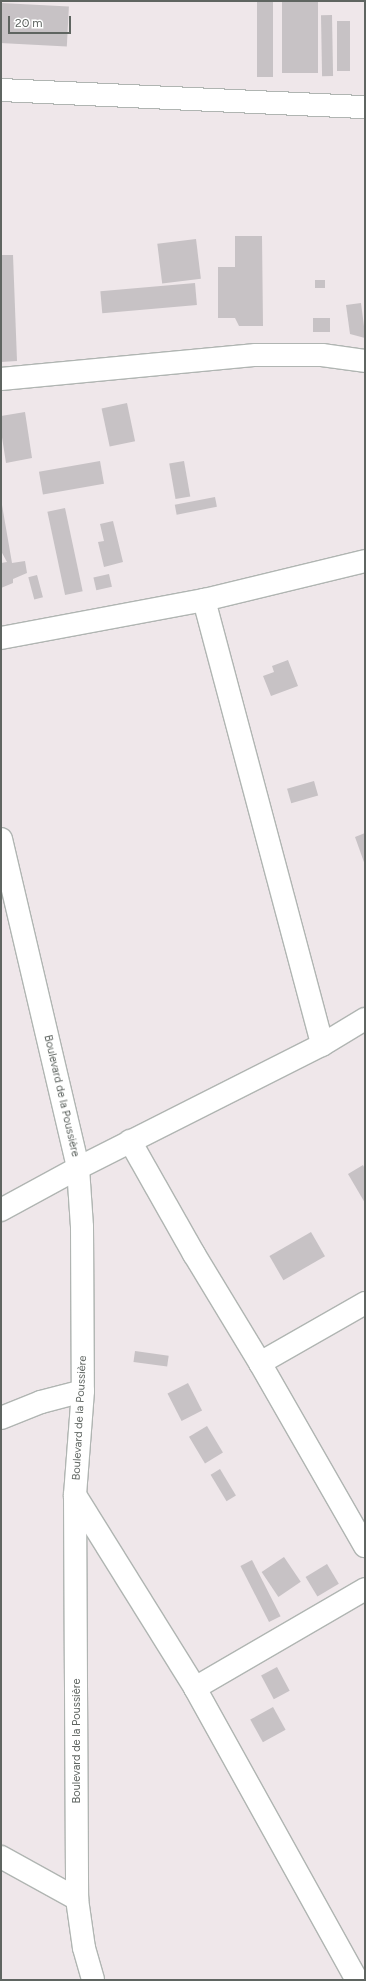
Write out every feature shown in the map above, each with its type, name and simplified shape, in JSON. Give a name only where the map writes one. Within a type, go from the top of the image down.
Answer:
[{"type":"street","points":[[1,90],[365,107]]},
{"type":"street","points":[[1,379],[256,355],[322,355],[365,361]]},
{"type":"street","points":[[1,638],[204,600],[365,561]]},
{"type":"street","points":[[204,600],[322,1045]]},
{"type":"street","name":"Boulevard de la Poussière","points":[[1,839],[7,889],[78,1168],[82,1227],[83,1391],[75,1495],[77,1899],[84,1948],[92,1980]]},
{"type":"street","points":[[1,1210],[130,1141],[322,1045],[365,1019]]},
{"type":"street","points":[[130,1141],[194,1254],[260,1363],[365,1546]]},
{"type":"street","points":[[260,1363],[365,1303]]},
{"type":"street","points":[[1,1418],[41,1402],[83,1391]]},
{"type":"street","points":[[75,1495],[195,1688],[357,1980]]},
{"type":"street","points":[[195,1688],[365,1588]]},
{"type":"street","points":[[1,1857],[77,1899]]},
{"type":"building","points":[[257,1],[273,1],[273,77],[257,77]]},
{"type":"building","points":[[282,1],[318,1],[318,73],[282,73]]},
{"type":"building","points":[[1,3],[69,7],[67,47],[1,43]]},
{"type":"building","points":[[321,15],[332,15],[333,76],[322,76]]},
{"type":"building","points":[[337,21],[350,21],[350,71],[337,71]]},
{"type":"building","points":[[235,236],[262,236],[263,326],[239,326],[235,318],[218,318],[218,267],[235,267]]},
{"type":"building","points":[[196,239],[201,279],[162,283],[157,244]]},
{"type":"building","points":[[1,255],[13,255],[17,361],[1,362]]},
{"type":"building","points":[[315,280],[325,280],[325,288],[315,288]]},
{"type":"building","points":[[195,283],[197,305],[102,313],[100,291]]},
{"type":"building","points":[[361,303],[365,338],[350,334],[346,305]]},
{"type":"building","points":[[313,318],[330,318],[330,332],[313,332]]},
{"type":"building","points":[[127,403],[135,441],[110,447],[102,408]]},
{"type":"building","points":[[25,412],[32,458],[6,463],[1,431],[1,416]]},
{"type":"building","points":[[100,461],[104,484],[43,494],[39,472]]},
{"type":"building","points":[[184,461],[190,496],[175,499],[169,464]]},
{"type":"building","points":[[215,497],[217,507],[177,515],[175,505]]},
{"type":"building","points":[[2,505],[12,563],[25,561],[27,573],[13,579],[13,583],[1,588],[1,563],[7,562],[1,551]]},
{"type":"building","points":[[65,508],[83,591],[65,595],[47,512]]},
{"type":"building","points":[[113,521],[123,562],[104,567],[98,542],[104,541],[100,524]]},
{"type":"building","points":[[109,574],[112,587],[96,590],[93,578]]},
{"type":"building","points":[[37,575],[43,597],[34,600],[28,577]]},
{"type":"building","points":[[288,660],[298,686],[271,696],[263,676],[274,672],[272,666]]},
{"type":"building","points":[[314,781],[318,795],[291,803],[287,789]]},
{"type":"building","points":[[365,833],[365,865],[355,837]]},
{"type":"building","points":[[363,1165],[365,1169],[365,1203],[348,1174]]},
{"type":"building","points":[[311,1232],[325,1256],[283,1280],[269,1256]]},
{"type":"building","points":[[135,1351],[169,1356],[167,1367],[133,1362]]},
{"type":"building","points":[[188,1383],[202,1411],[182,1421],[168,1393]]},
{"type":"building","points":[[207,1426],[223,1453],[205,1463],[189,1437]]},
{"type":"building","points":[[220,1469],[236,1496],[227,1501],[211,1475]]},
{"type":"building","points":[[284,1557],[301,1582],[278,1597],[262,1572]]},
{"type":"building","points":[[252,1560],[281,1616],[269,1622],[240,1566]]},
{"type":"building","points":[[327,1564],[339,1584],[317,1597],[306,1577]]},
{"type":"building","points":[[277,1667],[290,1691],[274,1699],[261,1675]]},
{"type":"building","points":[[273,1707],[286,1730],[263,1742],[250,1720]]}]
